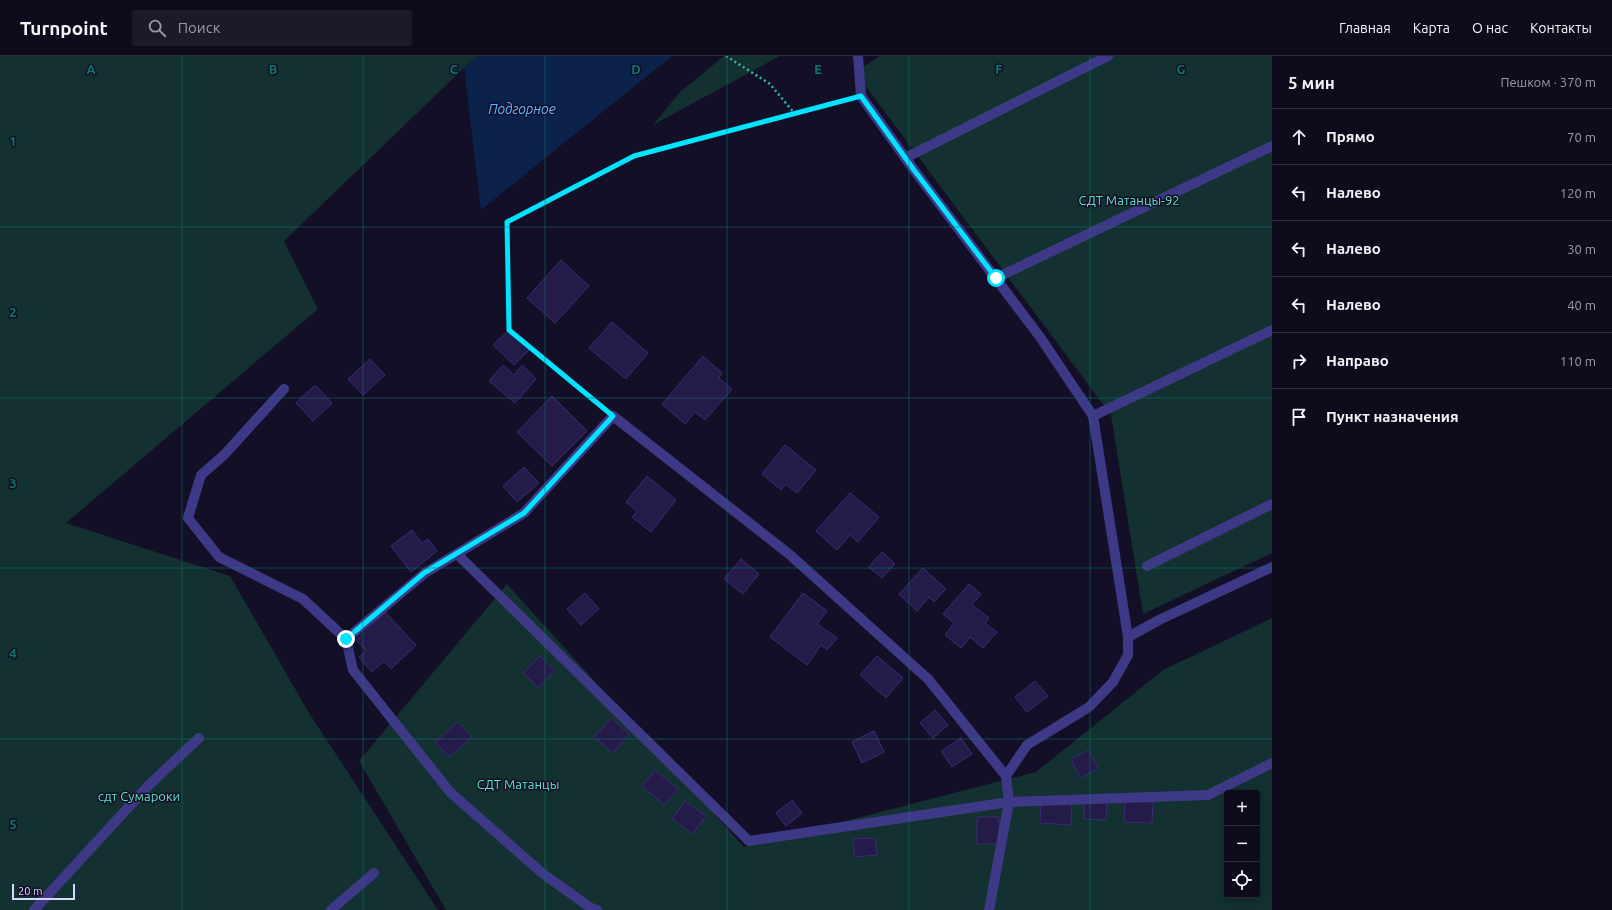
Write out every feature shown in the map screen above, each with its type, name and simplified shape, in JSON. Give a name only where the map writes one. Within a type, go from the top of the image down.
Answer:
[{"type":"street","points":[[858,56],[861,96],[905,158],[1040,336],[1093,416],[1128,637],[1128,654],[1113,682],[1089,707],[1027,745],[1006,776]]},
{"type":"street","points":[[905,158],[1108,56]]},
{"type":"street","points":[[996,278],[1272,146]]},
{"type":"street","points":[[1093,416],[1272,330]]},
{"type":"street","points":[[284,389],[224,455],[201,475],[188,518],[219,557],[303,599],[346,639],[353,670],[450,792],[542,873],[591,908],[597,910]]},
{"type":"street","points":[[346,639],[424,573],[524,513],[613,416],[790,554],[928,679],[1006,776],[1009,802],[989,910]]},
{"type":"street","points":[[1147,566],[1272,504]]},
{"type":"street","points":[[457,554],[749,840],[1009,802],[1208,795],[1272,763]]},
{"type":"street","points":[[1128,637],[1159,620],[1272,567]]},
{"type":"street","points":[[34,910],[149,785],[199,738]]},
{"type":"street","points":[[331,910],[374,873]]},
{"type":"path","points":[[726,56],[770,84],[795,114]]},
{"type":"path","points":[[613,416],[509,330],[507,222],[634,156],[861,96]]},
{"type":"green space","name":"сдт Сумароки","points":[[0,56],[479,56],[464,68],[284,241],[318,309],[66,523],[230,576],[309,713],[438,910],[0,910]]},
{"type":"green space","points":[[724,56],[780,56],[653,125],[680,92]]},
{"type":"green space","name":"СДТ Матанцы-92","points":[[880,56],[1272,56],[1272,553],[1143,614],[1111,415],[855,72]]},
{"type":"green space","name":"СДТ Матанцы","points":[[507,584],[744,847],[1036,772],[1163,670],[1272,618],[1272,910],[446,910],[359,761]]},
{"type":"water","name":"Подгорное","points":[[479,56],[672,56],[481,210],[464,68]]},
{"type":"building","points":[[561,260],[589,286],[555,323],[527,298]]},
{"type":"building","points":[[612,322],[648,353],[626,379],[589,348]]},
{"type":"building","points":[[509,330],[529,350],[514,365],[493,345]]},
{"type":"building","points":[[703,356],[722,373],[719,378],[732,389],[705,420],[695,412],[685,424],[662,404]]},
{"type":"building","points":[[370,359],[385,375],[363,395],[348,379]]},
{"type":"building","points":[[503,365],[514,375],[522,365],[536,379],[515,403],[489,381]]},
{"type":"building","points":[[315,385],[332,403],[313,421],[296,403]]},
{"type":"building","points":[[552,396],[587,431],[552,466],[517,432]]},
{"type":"building","points":[[785,445],[816,470],[797,493],[786,484],[781,490],[762,474]]},
{"type":"building","points":[[524,467],[539,483],[517,502],[503,486]]},
{"type":"building","points":[[647,476],[676,500],[651,532],[632,517],[637,511],[626,502]]},
{"type":"building","points":[[850,493],[879,517],[858,542],[850,535],[837,550],[816,531]]},
{"type":"building","points":[[412,530],[422,543],[428,539],[437,551],[411,572],[391,546]]},
{"type":"building","points":[[882,552],[895,564],[882,578],[869,567]]},
{"type":"building","points":[[741,559],[759,574],[743,594],[724,579]]},
{"type":"building","points":[[923,568],[946,589],[934,602],[929,597],[917,611],[899,594]]},
{"type":"building","points":[[969,584],[981,594],[972,605],[989,618],[985,623],[997,632],[983,648],[970,637],[961,648],[945,635],[954,623],[943,614]]},
{"type":"building","points":[[585,593],[599,609],[581,625],[567,609]]},
{"type":"building","points":[[803,593],[827,611],[817,624],[837,638],[827,650],[821,645],[807,665],[770,637]]},
{"type":"building","points":[[385,612],[416,645],[391,669],[384,661],[372,672],[359,657],[366,651],[356,640]]},
{"type":"building","points":[[540,656],[555,670],[538,688],[523,673]]},
{"type":"building","points":[[877,656],[903,678],[886,698],[860,675]]},
{"type":"building","points":[[1035,681],[1048,696],[1027,712],[1015,697]]},
{"type":"building","points":[[935,710],[948,725],[933,738],[920,723]]},
{"type":"building","points":[[611,718],[629,734],[613,753],[594,737]]},
{"type":"building","points":[[458,722],[472,737],[449,757],[435,742]]},
{"type":"building","points":[[874,731],[884,752],[862,763],[852,742]]},
{"type":"building","points":[[961,738],[972,754],[952,767],[941,751]]},
{"type":"building","points":[[1089,750],[1098,769],[1080,778],[1071,759]]},
{"type":"building","points":[[655,770],[678,789],[664,805],[642,786]]},
{"type":"building","points":[[792,800],[802,813],[786,826],[776,813]]},
{"type":"building","points":[[685,801],[706,816],[692,834],[672,819]]},
{"type":"building","points":[[1041,801],[1072,803],[1071,825],[1040,823]]},
{"type":"building","points":[[1125,801],[1153,802],[1152,823],[1124,822]]},
{"type":"building","points":[[1084,802],[1107,803],[1106,820],[1084,819]]},
{"type":"building","points":[[977,817],[999,817],[999,844],[977,844]]},
{"type":"building","points":[[875,838],[877,855],[855,857],[853,839]]},
{"type":"route","points":[[346,639],[424,573],[524,513],[613,416],[509,330],[507,222],[634,156],[861,96],[914,170],[996,278]]}]
